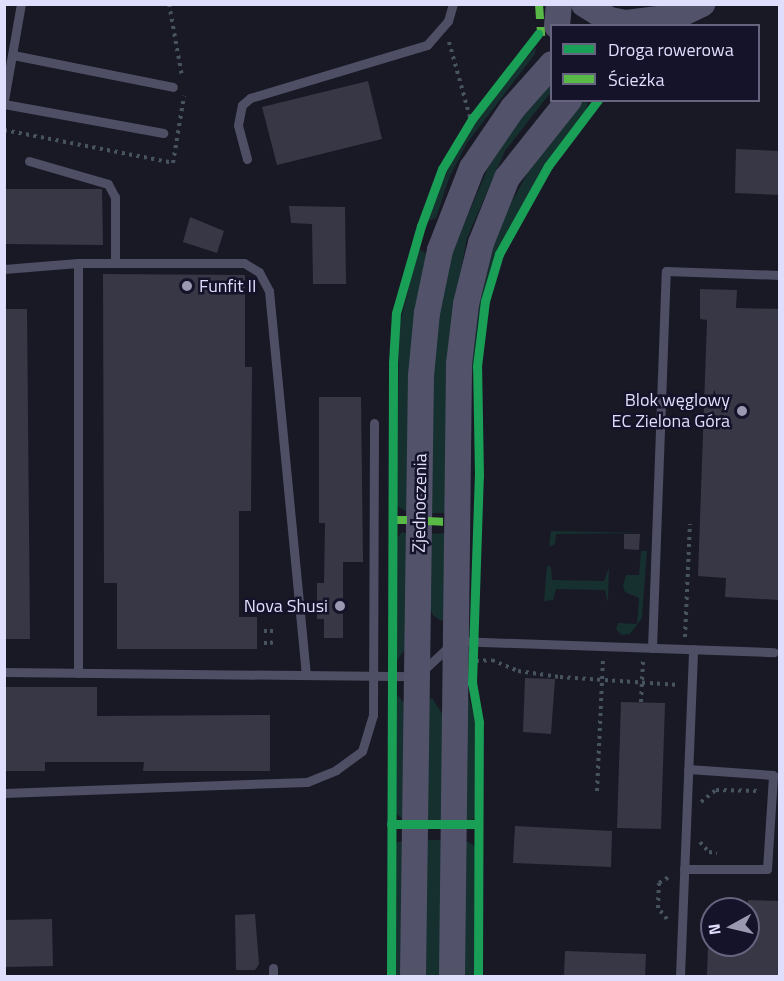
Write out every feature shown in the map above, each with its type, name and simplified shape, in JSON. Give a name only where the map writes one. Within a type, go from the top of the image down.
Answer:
[{"type":"main road","points":[[557,24],[560,4]]},
{"type":"main road","points":[[600,13],[626,23],[665,21],[702,4]]},
{"type":"main road","points":[[547,68],[550,53]]},
{"type":"main road","name":"Zjednoczenia","points":[[413,976],[422,376],[427,313],[442,243],[472,168],[513,108],[547,68]]},
{"type":"main road","name":"Zjednoczenia","points":[[452,976],[459,364],[466,304],[482,243],[507,178],[567,102]]},
{"type":"lane","points":[[21,4],[4,102],[163,133]]},
{"type":"lane","points":[[247,159],[238,125],[242,105],[250,98],[427,45],[446,23],[453,4]]},
{"type":"lane","points":[[13,55],[173,87]]},
{"type":"lane","points":[[28,161],[108,184],[115,197],[115,263]]},
{"type":"lane","points":[[78,263],[78,673]]},
{"type":"lane","points":[[4,269],[78,263],[244,263],[260,272],[269,291],[306,675]]},
{"type":"lane","points":[[648,648],[666,271],[780,275]]},
{"type":"lane","points":[[4,793],[33,789],[307,782],[336,770],[362,751],[373,715],[374,423]]},
{"type":"lane","points":[[4,672],[417,676],[455,641],[774,652]]},
{"type":"lane","points":[[680,976],[693,649]]},
{"type":"lane","points":[[684,869],[767,868],[772,791],[776,775],[688,769]]},
{"type":"path","points":[[446,23],[456,78],[471,121]]},
{"type":"path","points":[[597,791],[604,646]]},
{"type":"path","points":[[642,702],[642,684],[648,648]]},
{"type":"path","points":[[472,662],[492,660],[518,671],[602,681],[675,685]]},
{"type":"path","points":[[698,808],[716,790],[772,791]]},
{"type":"green space","points":[[536,47],[535,54],[467,143],[449,178],[436,218],[426,222],[454,155],[480,113]]},
{"type":"green space","points":[[550,82],[550,93],[505,151],[467,238],[452,318],[445,513],[428,513],[429,374],[446,266],[488,168],[521,117]]},
{"type":"green space","points":[[583,102],[588,103],[585,113],[521,207],[492,264],[478,320],[470,397],[468,361],[484,269],[505,214],[532,165]]},
{"type":"green space","points":[[418,249],[426,253],[412,336],[409,513],[397,506],[399,328]]},
{"type":"green space","points":[[551,531],[646,533],[556,534],[555,544],[549,547]]},
{"type":"green space","points":[[402,532],[408,534],[406,648],[396,662],[396,539]]},
{"type":"green space","points":[[446,533],[444,619],[441,621],[433,615],[429,606],[428,534]]},
{"type":"green space","points":[[641,551],[647,551],[642,618],[630,634],[622,635],[616,629],[618,623],[637,624],[639,598],[625,592],[623,586],[626,575],[639,575]]},
{"type":"green space","points":[[547,566],[551,567],[552,580],[604,581],[609,568],[608,603],[605,590],[556,589],[553,600],[544,601]]},
{"type":"green space","points":[[467,691],[475,720],[475,818],[471,820],[464,820]]},
{"type":"green space","points":[[395,692],[406,705],[406,821],[395,813]]},
{"type":"green space","points":[[432,698],[443,715],[444,821],[426,821],[427,701]]},
{"type":"green space","points":[[426,840],[444,840],[443,976],[425,976]]},
{"type":"green space","points":[[464,840],[475,846],[474,976],[463,976]]},
{"type":"green space","points":[[406,841],[404,976],[394,976],[395,849],[397,842]]},
{"type":"building","points":[[368,81],[382,139],[277,165],[262,107]]},
{"type":"building","points":[[736,149],[780,151],[780,195],[735,193]]},
{"type":"building","points":[[4,189],[102,189],[103,245],[4,244]]},
{"type":"building","points":[[289,206],[345,207],[346,284],[313,284],[312,224],[291,223]]},
{"type":"building","points":[[190,217],[224,231],[217,253],[183,242]]},
{"type":"building","points":[[103,274],[245,275],[245,367],[252,367],[251,511],[239,511],[239,617],[257,617],[257,649],[117,649],[117,583],[104,583]]},
{"type":"building","name":"Blok węglowy EC Zielona Góra","points":[[700,289],[737,290],[736,308],[780,309],[780,600],[725,597],[726,578],[698,576],[707,320],[700,319]]},
{"type":"building","points":[[4,309],[27,309],[30,639],[4,639]]},
{"type":"building","points":[[319,397],[361,397],[363,562],[343,562],[343,638],[324,638],[324,619],[317,619],[317,583],[324,583],[325,523],[319,523]]},
{"type":"building","points":[[624,534],[640,534],[639,550],[624,549]]},
{"type":"building","points":[[525,678],[555,679],[551,734],[523,732]]},
{"type":"building","points":[[4,687],[97,687],[97,716],[270,715],[270,771],[143,771],[144,762],[45,762],[45,771],[4,771]]},
{"type":"building","points":[[621,702],[665,703],[661,829],[617,828]]},
{"type":"building","points":[[515,826],[612,831],[611,867],[513,863]]},
{"type":"building","points":[[760,900],[780,901],[780,976],[707,976],[708,957],[760,957]]},
{"type":"building","points":[[255,914],[259,964],[255,970],[236,970],[235,915]]},
{"type":"building","points":[[52,919],[53,966],[4,967],[4,920]]},
{"type":"building","points":[[565,951],[646,954],[645,976],[564,976]]},
{"type":"marked path","points":[[539,4],[541,36]]},
{"type":"marked path","points":[[392,520],[409,520]]},
{"type":"marked path","points":[[428,521],[447,522]]},
{"type":"cycle path","points":[[391,976],[393,363],[396,313],[421,226],[442,169],[472,119],[538,34]]},
{"type":"cycle path","points":[[478,976],[479,722],[472,683],[479,476],[477,366],[485,301],[499,254],[548,166],[596,102]]},
{"type":"cycle path","points":[[391,824],[478,824]]},
{"type":"place","name":"Funfit II","points":[[187,286]]},
{"type":"place","name":"Blok węglowy EC Zielona Góra","points":[[742,411]]},
{"type":"place","name":"Nova Shusi","points":[[340,606]]}]
